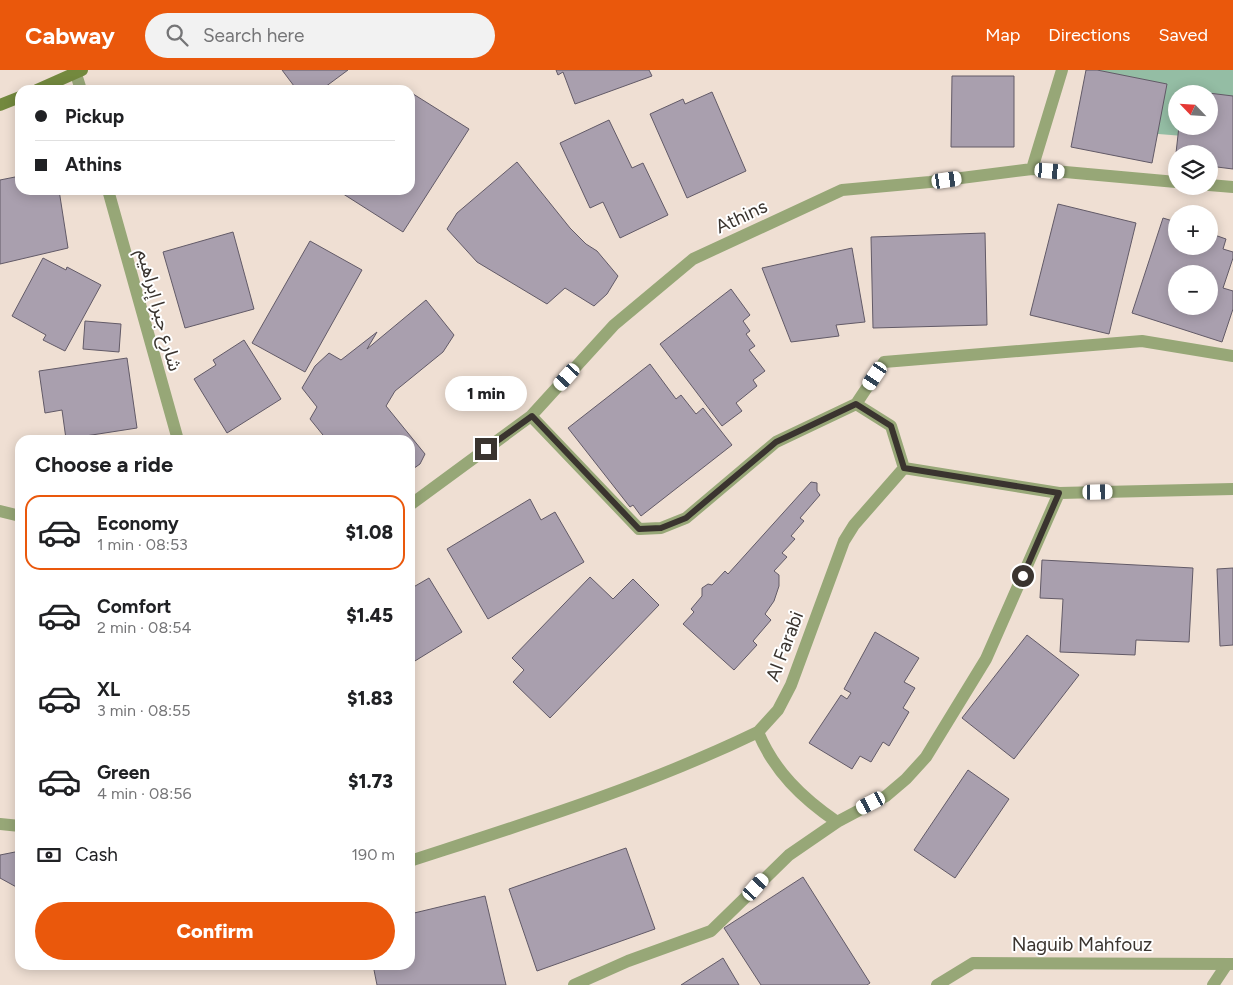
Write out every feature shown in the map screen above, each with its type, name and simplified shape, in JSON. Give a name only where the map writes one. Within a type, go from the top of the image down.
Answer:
[{"type":"main road","points":[[49,85],[79,72]]},
{"type":"main road","points":[[0,106],[15,99]]},
{"type":"street","points":[[1032,169],[1062,70]]},
{"type":"street","points":[[79,72],[80,85]]},
{"type":"street","name":"Athins","points":[[415,501],[532,416],[614,325],[693,259],[842,190],[930,182],[1032,169],[1168,181]]},
{"type":"street","points":[[1218,186],[1233,187]]},
{"type":"street","name":"شارع جبرا إبراهيم","points":[[109,195],[177,435]]},
{"type":"street","points":[[532,416],[639,529],[661,528],[686,518],[776,442],[856,404],[884,362],[1142,341],[1233,356]]},
{"type":"street","points":[[856,404],[891,426],[904,468],[1059,493],[1233,490]]},
{"type":"street","name":"Al Farabi","points":[[758,732],[778,710],[791,685],[844,541],[858,519],[904,468]]},
{"type":"street","points":[[574,985],[628,961],[711,931],[789,855],[837,822],[886,796],[906,780],[926,757],[986,659],[1059,493]]},
{"type":"street","points":[[0,511],[15,515]]},
{"type":"street","points":[[415,858],[603,798],[706,757],[758,732],[772,760],[784,777],[804,797],[837,822]]},
{"type":"street","points":[[0,824],[15,826]]},
{"type":"street","name":"Naguib Mahfouz","points":[[936,985],[973,963],[1230,964]]},
{"type":"street","points":[[1212,985],[1230,964]]},
{"type":"green space","points":[[1098,70],[1233,70],[1233,140],[1171,135],[1218,135],[1218,85],[1168,85],[1168,135],[1084,128]]},
{"type":"building","points":[[282,70],[348,70],[328,85],[293,85]]},
{"type":"building","points":[[556,70],[649,70],[652,76],[575,104],[563,72],[558,75]]},
{"type":"building","points":[[1086,70],[1097,70],[1167,84],[1152,163],[1071,147]]},
{"type":"building","points":[[952,76],[1014,76],[1014,147],[951,147]]},
{"type":"building","points":[[712,92],[746,171],[687,198],[650,114],[683,99],[685,104]]},
{"type":"building","points":[[1218,94],[1233,96],[1233,169],[1218,167],[1218,145],[1177,145],[1178,135],[1218,135]]},
{"type":"building","points":[[415,95],[469,129],[403,232],[345,195],[415,195]]},
{"type":"building","points":[[609,120],[632,168],[643,163],[668,215],[620,238],[603,202],[590,208],[560,143]]},
{"type":"building","points":[[517,162],[570,228],[586,244],[597,251],[618,276],[607,294],[594,306],[565,288],[547,304],[477,262],[447,229],[457,213]]},
{"type":"building","points":[[15,177],[15,195],[60,195],[68,248],[0,264],[0,180]]},
{"type":"building","points":[[1058,204],[1136,223],[1109,334],[1030,315]]},
{"type":"building","points":[[1163,218],[1168,220],[1168,255],[1218,255],[1218,236],[1226,239],[1223,249],[1233,252],[1233,258],[1223,288],[1233,291],[1233,309],[1222,342],[1132,313]]},
{"type":"building","points":[[233,232],[254,309],[185,328],[163,252]]},
{"type":"building","points":[[985,233],[987,325],[873,328],[871,237]]},
{"type":"building","points":[[310,241],[362,270],[305,372],[252,343]]},
{"type":"building","points":[[852,248],[865,322],[836,325],[839,336],[791,342],[762,268]]},
{"type":"building","points":[[43,258],[66,270],[67,267],[101,285],[65,351],[43,340],[46,335],[12,316]]},
{"type":"building","points":[[731,289],[750,315],[743,321],[750,331],[746,334],[755,346],[749,350],[765,371],[753,380],[757,386],[736,403],[742,411],[722,426],[660,344]]},
{"type":"building","points":[[426,300],[454,335],[443,352],[395,391],[386,406],[410,435],[323,435],[310,419],[317,407],[302,388],[315,366],[329,353],[341,360],[377,332],[367,349]]},
{"type":"building","points":[[85,321],[121,324],[119,352],[83,349]]},
{"type":"building","points":[[244,340],[281,399],[227,433],[194,379],[216,365],[213,360]]},
{"type":"building","points":[[127,358],[137,428],[92,435],[65,435],[62,410],[45,413],[39,371]]},
{"type":"building","points":[[650,364],[676,399],[681,395],[696,414],[703,408],[732,445],[641,516],[633,505],[630,507],[568,428]]},
{"type":"building","points":[[415,442],[425,454],[420,464],[415,468]]},
{"type":"building","points":[[811,482],[817,483],[817,491],[820,495],[800,518],[804,521],[791,536],[795,539],[782,553],[787,557],[774,571],[779,575],[779,586],[774,601],[765,614],[771,620],[753,641],[757,645],[734,670],[683,624],[694,612],[691,609],[702,596],[702,588],[708,584],[712,585],[725,571],[728,574]]},
{"type":"building","points":[[530,499],[541,520],[555,512],[584,562],[488,619],[447,549]]},
{"type":"building","points":[[1042,560],[1193,568],[1189,642],[1136,640],[1135,655],[1060,652],[1063,599],[1040,598]]},
{"type":"building","points":[[1233,568],[1233,645],[1220,646],[1217,569]]},
{"type":"building","points":[[590,577],[613,599],[633,579],[659,605],[550,718],[513,682],[524,670],[512,658]]},
{"type":"building","points":[[429,578],[462,632],[415,661],[415,586]]},
{"type":"building","points":[[875,632],[919,658],[904,682],[915,688],[903,708],[909,712],[889,746],[883,742],[871,762],[860,756],[852,769],[809,743],[841,695],[847,699],[851,693],[844,689]]},
{"type":"building","points":[[1027,635],[1079,675],[1014,759],[962,718]]},
{"type":"building","points":[[968,770],[1009,799],[955,878],[914,850]]},
{"type":"building","points":[[626,848],[655,929],[537,971],[509,889]]},
{"type":"building","points":[[15,852],[15,886],[0,878],[0,855]]},
{"type":"building","points":[[803,877],[870,983],[867,985],[761,985],[724,928]]},
{"type":"building","points":[[485,896],[506,985],[377,985],[374,970],[415,970],[415,913]]},
{"type":"building","points":[[723,958],[739,985],[681,985]]},
{"type":"route","points":[[486,449],[532,416],[639,529],[661,528],[686,518],[776,442],[856,404],[891,426],[904,468],[1059,493],[1023,576]]}]
